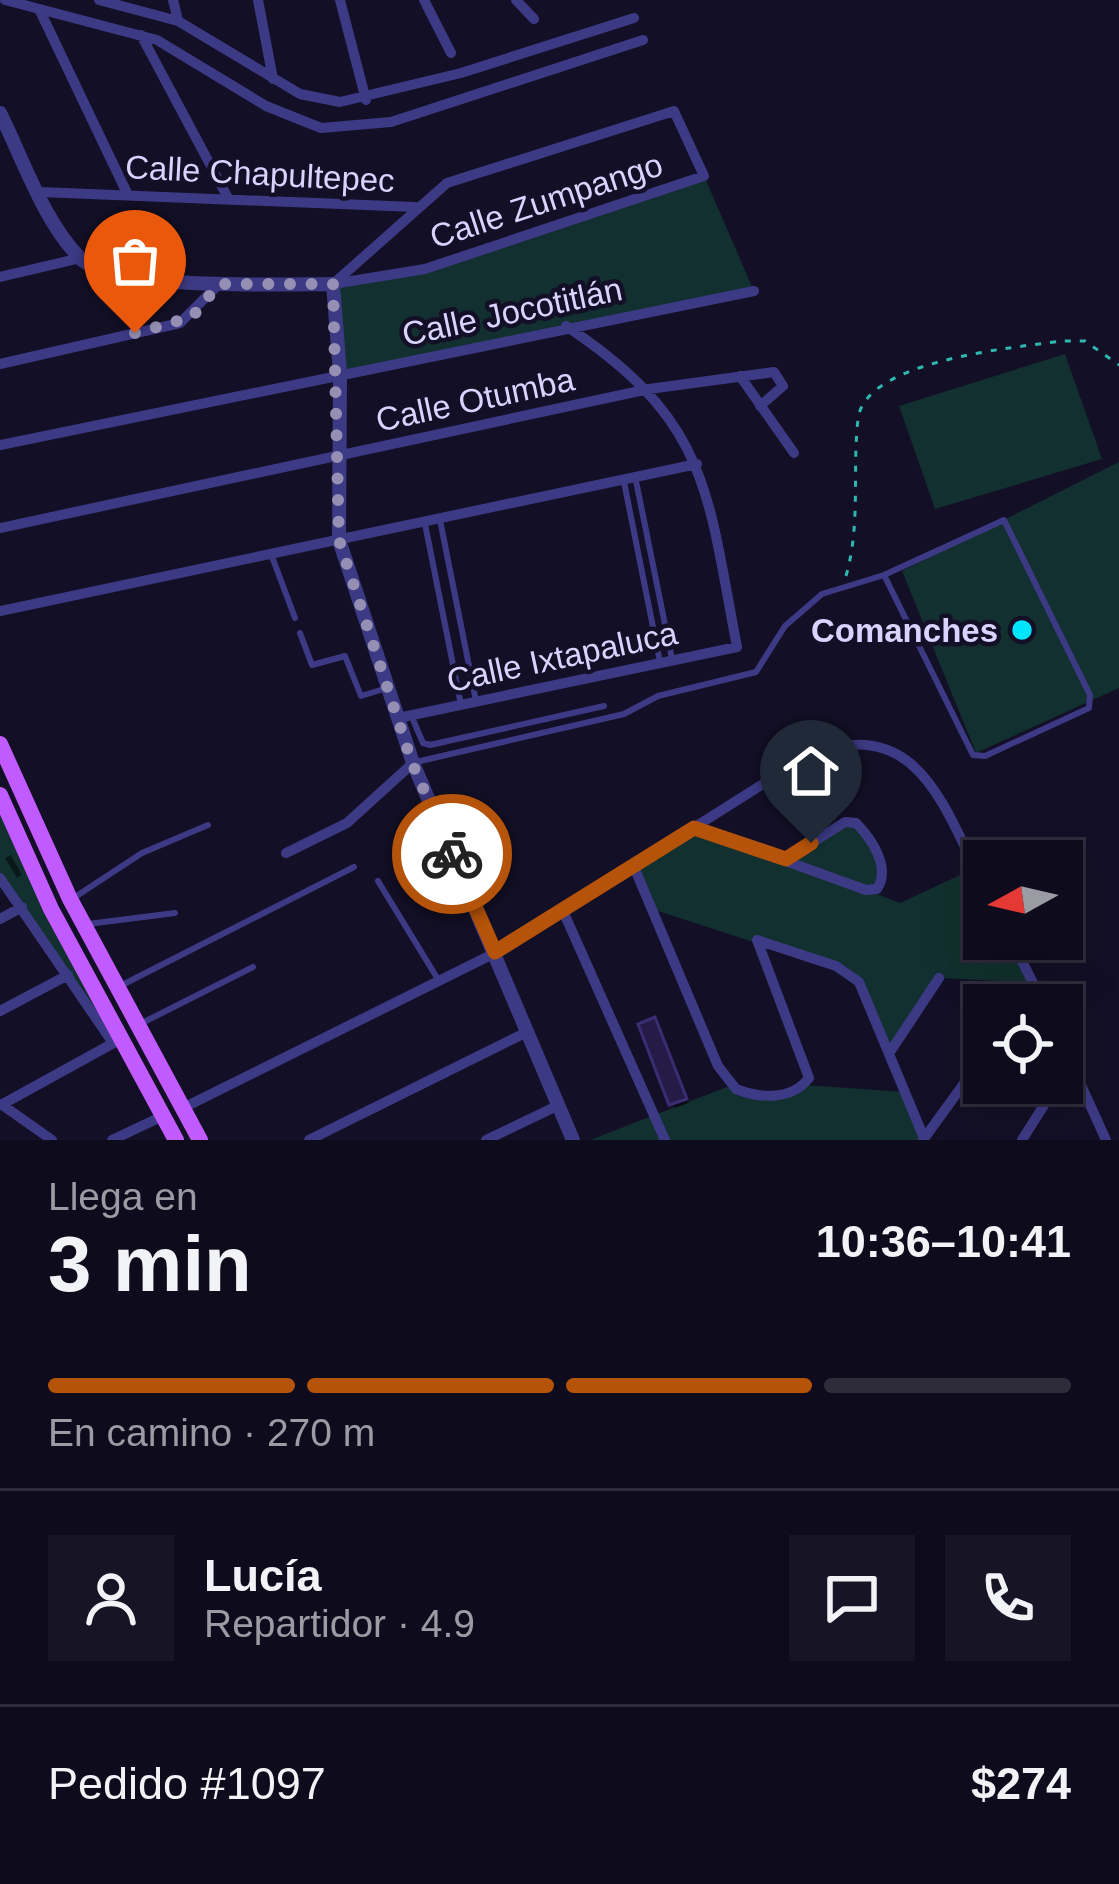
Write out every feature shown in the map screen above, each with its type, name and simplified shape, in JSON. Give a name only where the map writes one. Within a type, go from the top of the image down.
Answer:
[{"type":"main road","points":[[0,744],[57,855],[70,899],[139,1024],[156,1043],[200,1140]]},
{"type":"main road","points":[[0,795],[118,1041],[176,1140]]},
{"type":"street","points":[[4,0],[141,35],[172,47],[293,120],[354,130],[644,40]]},
{"type":"street","points":[[99,0],[178,21],[273,79],[320,100],[366,100],[634,18]]},
{"type":"street","points":[[172,0],[178,21]]},
{"type":"street","points":[[258,0],[273,79]]},
{"type":"street","points":[[340,0],[366,100]]},
{"type":"street","points":[[424,0],[451,53]]},
{"type":"street","points":[[516,0],[534,19]]},
{"type":"street","points":[[40,11],[127,193]]},
{"type":"street","points":[[141,35],[228,198]]},
{"type":"street","name":"Calle Chapultepec","points":[[40,192],[415,207],[446,183],[674,110]]},
{"type":"street","name":"Calle Zumpango","points":[[333,284],[425,269],[704,176],[674,110]]},
{"type":"street","points":[[0,113],[40,192],[81,258],[114,274],[219,284],[333,284],[415,207]]},
{"type":"street","points":[[0,277],[81,258]]},
{"type":"street","points":[[0,364],[181,323],[219,284]]},
{"type":"street","points":[[333,284],[340,374],[339,540],[387,688],[405,717],[412,763],[573,1140]]},
{"type":"street","name":"Calle Jocotitlán","points":[[0,445],[754,291]]},
{"type":"street","points":[[0,610],[105,597],[272,554],[698,464],[649,389],[566,326]]},
{"type":"street","points":[[760,406],[779,394],[781,377],[764,372],[740,376],[760,406],[794,453]]},
{"type":"street","name":"Calle Otumba","points":[[0,528],[649,389],[740,376]]},
{"type":"street","name":"Calle Ixtapaluca","points":[[405,717],[736,646],[698,464]]},
{"type":"street","points":[[183,1108],[495,952],[808,755],[863,742],[913,762],[963,849]]},
{"type":"street","points":[[286,854],[347,823],[412,763]]},
{"type":"street","points":[[694,828],[866,890],[877,889],[884,879],[883,867],[856,824],[844,822],[786,859]]},
{"type":"street","points":[[634,867],[718,1066],[736,1089],[780,1095],[799,1090],[809,1078],[758,940],[848,973],[859,982],[923,1139]]},
{"type":"street","points":[[0,878],[118,1041],[1,1104],[52,1140]]},
{"type":"street","points":[[0,919],[22,908]]},
{"type":"street","points":[[563,911],[664,1140]]},
{"type":"street","points":[[0,1011],[68,975]]},
{"type":"street","points":[[890,1052],[939,978]]},
{"type":"street","points":[[309,1140],[527,1032]]},
{"type":"street","points":[[923,1139],[963,1085]]},
{"type":"street","points":[[1083,1087],[1106,1140]]},
{"type":"street","points":[[1022,1140],[1045,1104]]},
{"type":"street","points":[[486,1140],[559,1105]]},
{"type":"street","points":[[112,1140],[163,1116]]},
{"type":"lane","points":[[629,477],[666,661]]},
{"type":"lane","points":[[439,517],[476,701]]},
{"type":"lane","points":[[424,520],[461,705]]},
{"type":"lane","points":[[412,763],[624,714],[658,696],[756,672],[785,626],[822,594],[844,583],[884,575],[1004,520],[1090,695],[1089,708],[985,756],[973,755],[884,575]]},
{"type":"lane","points":[[272,554],[295,619]]},
{"type":"lane","points":[[25,606],[30,621]]},
{"type":"lane","points":[[299,633],[312,664],[345,656],[361,696],[387,688]]},
{"type":"lane","points":[[405,717],[423,743],[430,745],[604,706]]},
{"type":"lane","points":[[70,899],[142,853],[208,825]]},
{"type":"lane","points":[[119,987],[354,867]]},
{"type":"lane","points":[[378,881],[439,981]]},
{"type":"lane","points":[[84,924],[176,913]]},
{"type":"lane","points":[[139,1024],[253,967]]},
{"type":"path","points":[[844,583],[855,534],[862,403],[891,378],[1061,340],[1085,341],[1119,364]]},
{"type":"green space","points":[[704,176],[754,291],[340,374],[333,284],[425,269]]},
{"type":"green space","points":[[1065,354],[1102,459],[935,509],[899,406]]},
{"type":"green space","name":"Comanches","points":[[1119,462],[1119,688],[976,753],[902,571]]},
{"type":"green space","points":[[0,795],[113,1043],[0,878]]},
{"type":"green space","points":[[845,822],[863,830],[884,879],[869,891],[900,903],[963,874],[963,960],[1024,960],[1036,983],[939,978],[890,1052],[848,973],[652,909],[634,867],[694,828],[786,859]]},
{"type":"green space","points":[[732,1085],[764,1096],[805,1085],[905,1092],[923,1140],[590,1140]]},
{"type":"building","points":[[655,1017],[687,1099],[669,1105],[638,1024]]},
{"type":"way so far","points":[[135,333],[192,317],[219,284],[333,284],[340,374],[339,540],[412,763],[452,854]]},
{"type":"place","name":"Comanches","points":[[1022,630]]},
{"type":"route","points":[[452,854],[495,952],[694,828],[786,859],[811,843]]}]
